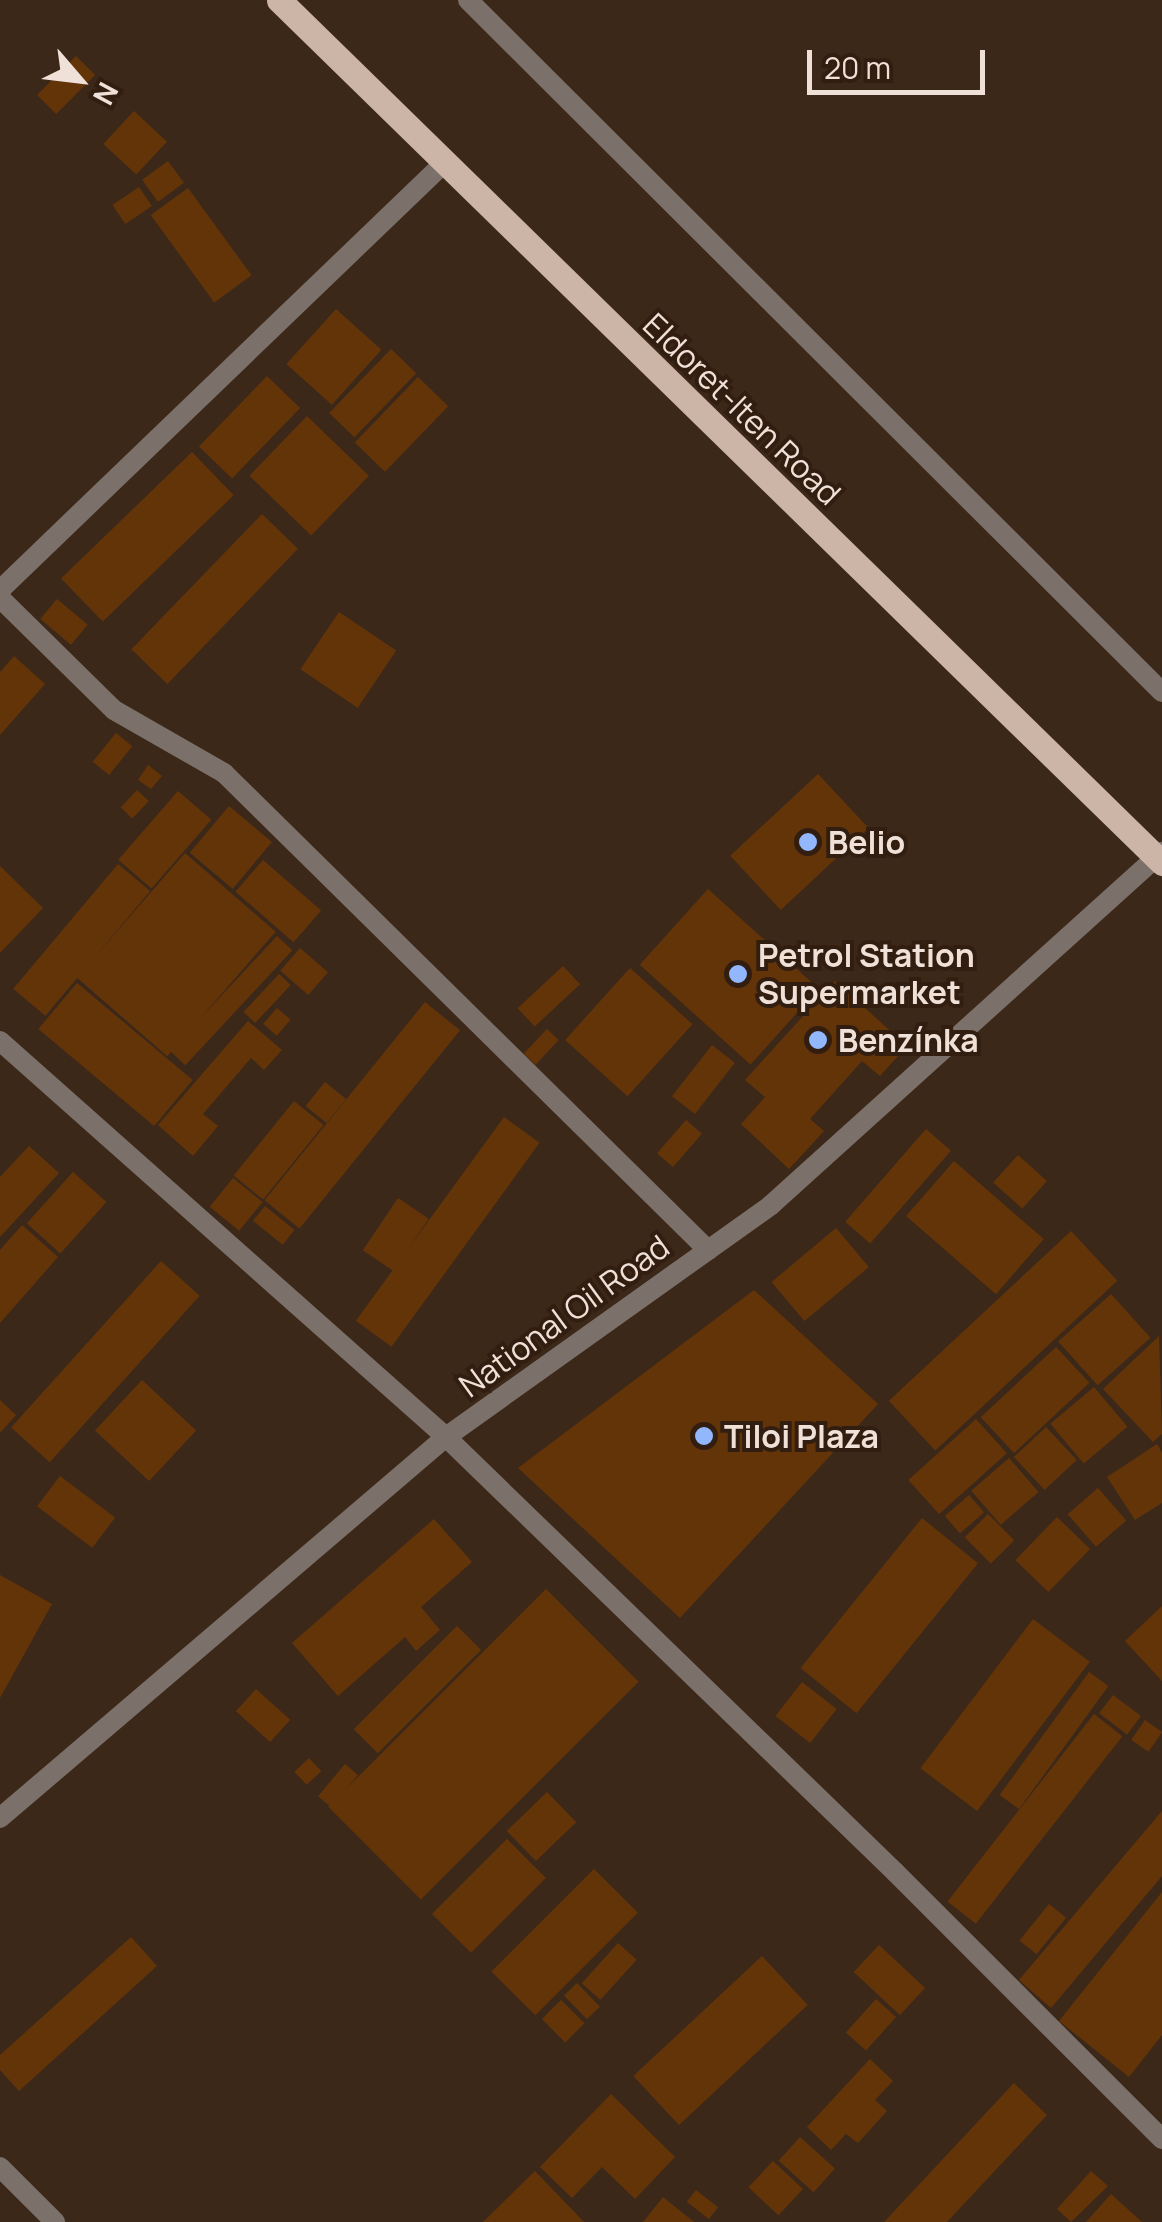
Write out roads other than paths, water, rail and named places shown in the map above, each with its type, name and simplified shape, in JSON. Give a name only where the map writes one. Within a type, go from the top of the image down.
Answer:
[{"type":"main road","name":"Eldoret-Iten Road","points":[[279,0],[443,164],[1160,857]]},
{"type":"street","points":[[468,0],[1162,692]]},
{"type":"street","points":[[0,590],[443,164]]},
{"type":"street","points":[[0,598],[114,710],[224,773],[708,1250]]},
{"type":"street","name":"National Oil Road","points":[[0,1818],[446,1437],[771,1205],[1160,857]]},
{"type":"street","points":[[0,1041],[446,1437],[881,1858],[1162,2139]]},
{"type":"street","points":[[0,2168],[55,2222]]},
{"type":"place","name":"Belio","points":[[808,842]]},
{"type":"place","name":"Petrol Station Supermarket","points":[[738,974]]},
{"type":"place","name":"Benzínka","points":[[818,1040]]},
{"type":"place","name":"Tiloi Plaza","points":[[704,1436]]}]
